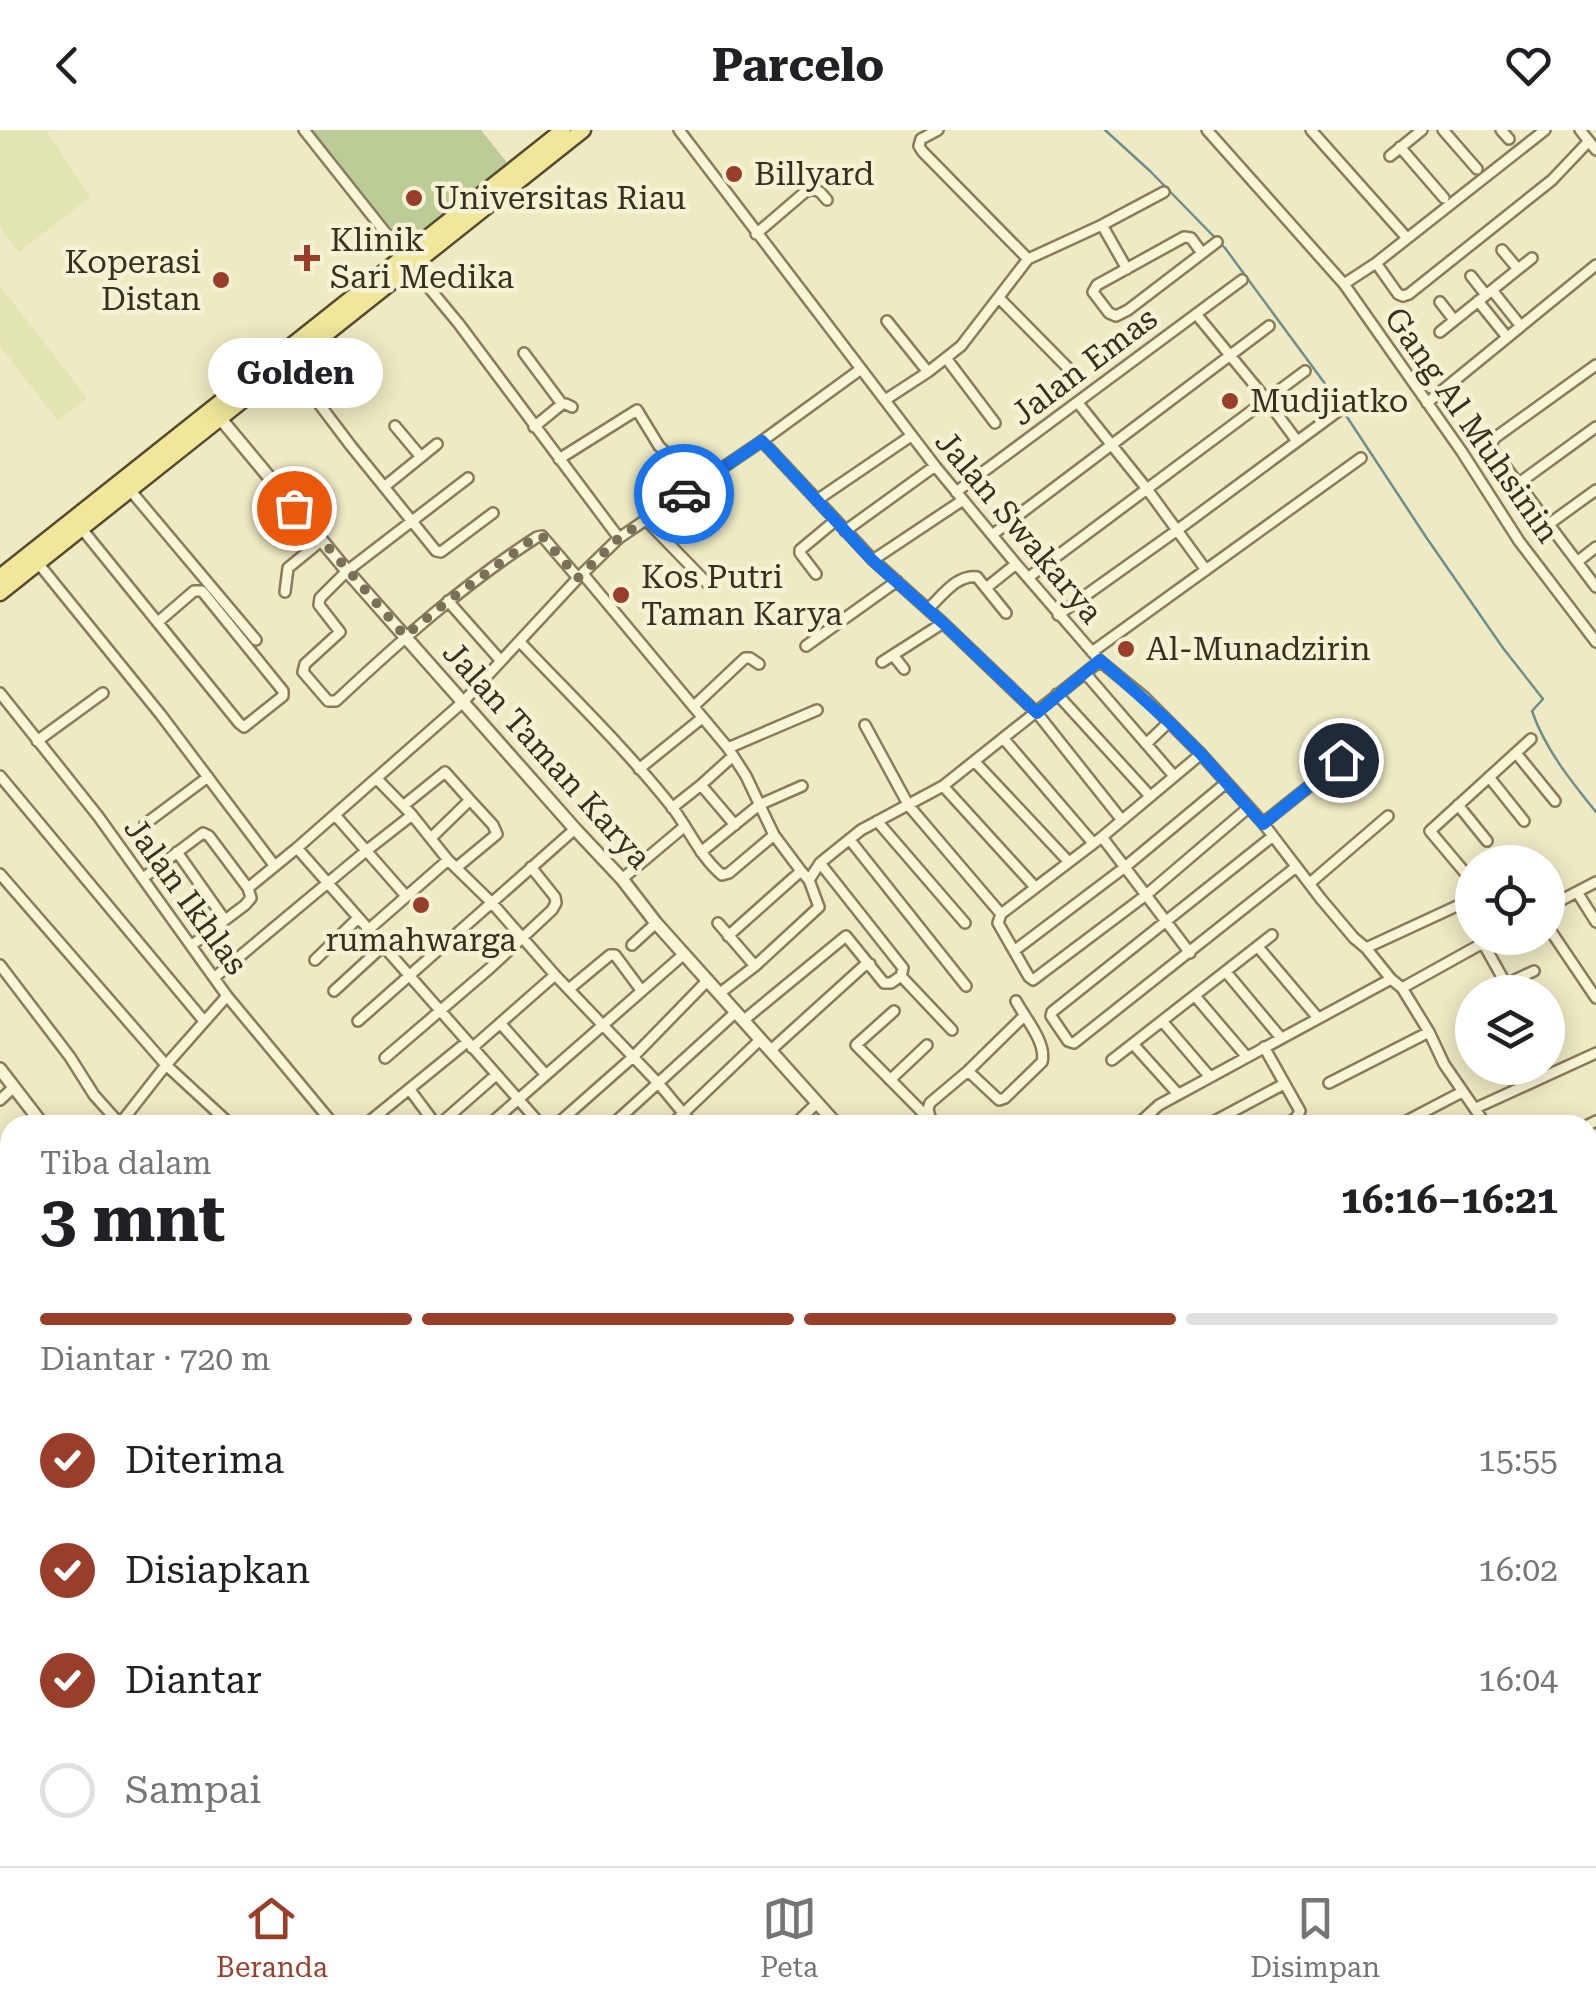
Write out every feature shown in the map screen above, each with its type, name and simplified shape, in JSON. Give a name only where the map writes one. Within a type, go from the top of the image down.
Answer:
[{"type":"main road","points":[[0,593],[17,572],[408,261],[563,130]]},
{"type":"main road","points":[[440,235],[583,130]]},
{"type":"main road","points":[[0,578],[38,564],[289,364],[344,312]]},
{"type":"street","points":[[304,130],[458,324],[619,538]]},
{"type":"street","name":"Jalan Swakarya","points":[[679,130],[911,436],[1058,615],[1201,754],[1354,938],[1402,988],[1444,1064],[1480,1115]]},
{"type":"street","points":[[938,130],[921,139],[922,151],[1028,259]]},
{"type":"street","name":"Gang Al Muhsinin","points":[[1207,130],[1344,284],[1499,506],[1519,541],[1596,642]]},
{"type":"street","points":[[1311,130],[1407,238]]},
{"type":"street","points":[[1390,156],[1422,130]]},
{"type":"street","points":[[1442,130],[1477,169]]},
{"type":"street","points":[[1501,130],[1509,139]]},
{"type":"street","points":[[1344,284],[1545,130]]},
{"type":"street","points":[[1376,263],[1398,294],[1409,294],[1592,146],[1580,130]]},
{"type":"street","points":[[1400,147],[1444,198]]},
{"type":"street","points":[[756,234],[813,188],[827,200]]},
{"type":"street","points":[[885,400],[962,346],[1028,259],[1164,192]]},
{"type":"street","points":[[1102,225],[1128,269]]},
{"type":"street","points":[[1202,253],[1191,238],[1184,237],[1093,292],[1116,316],[1128,310],[1217,242]]},
{"type":"street","points":[[1502,250],[1518,269]]},
{"type":"street","points":[[1440,332],[1532,258]]},
{"type":"street","points":[[1427,403],[1596,265]]},
{"type":"street","points":[[1471,276],[1506,336]]},
{"type":"street","name":"Jalan Emas","points":[[872,560],[1242,280]]},
{"type":"street","points":[[1485,295],[1520,326]]},
{"type":"street","points":[[998,298],[1068,368]]},
{"type":"street","points":[[1440,302],[1454,320]]},
{"type":"street","points":[[1196,314],[1297,442]]},
{"type":"street","points":[[887,321],[928,372]]},
{"type":"street","points":[[992,535],[1269,326]]},
{"type":"street","points":[[524,353],[567,406],[534,427]]},
{"type":"street","points":[[946,358],[996,422]]},
{"type":"street","points":[[289,364],[384,487],[408,525],[436,551],[441,552],[493,513]]},
{"type":"street","points":[[1596,365],[1491,443],[1596,587]]},
{"type":"street","points":[[248,888],[464,702],[619,538],[862,369]]},
{"type":"street","points":[[1029,577],[1305,370]]},
{"type":"street","points":[[1078,402],[1206,570]]},
{"type":"street","points":[[560,459],[637,410],[659,446],[674,460]]},
{"type":"street","points":[[1058,615],[1337,412]]},
{"type":"street","name":"Jalan Taman Karya","points":[[220,418],[347,571],[828,1115]]},
{"type":"street","points":[[395,426],[421,458]]},
{"type":"street","points":[[1518,483],[1596,427]]},
{"type":"street","points":[[817,500],[911,436]]},
{"type":"street","points":[[762,441],[872,560],[1037,713],[1121,819]]},
{"type":"street","points":[[384,487],[438,444]]},
{"type":"street","points":[[728,936],[861,830],[943,786],[975,762],[1084,673],[1096,656],[1206,570],[1362,458]]},
{"type":"street","points":[[846,531],[935,466]]},
{"type":"street","points":[[468,478],[347,571],[318,602],[339,630],[338,636],[303,672],[328,701],[336,701],[448,601],[542,536],[694,706],[730,752],[774,835],[805,876],[820,905],[756,966],[720,993]]},
{"type":"street","points":[[82,528],[244,727],[279,701],[284,692],[253,644],[130,490]]},
{"type":"street","points":[[1549,524],[1596,490]]},
{"type":"street","points":[[646,520],[708,584]]},
{"type":"street","points":[[816,574],[800,550],[836,520]]},
{"type":"street","points":[[285,592],[288,568],[322,540]]},
{"type":"street","points":[[1577,562],[1596,547]]},
{"type":"street","points":[[38,564],[161,715],[274,865]]},
{"type":"street","points":[[986,588],[1016,564]]},
{"type":"street","points":[[928,609],[962,578],[971,575],[1006,612]]},
{"type":"street","points":[[806,646],[897,581]]},
{"type":"street","points":[[158,622],[194,591],[202,590],[253,644]]},
{"type":"street","points":[[448,601],[501,661]]},
{"type":"street","points":[[882,662],[943,623]]},
{"type":"street","points":[[520,642],[639,769],[722,875],[729,874],[774,835]]},
{"type":"street","points":[[894,655],[904,669]]},
{"type":"street","points":[[694,706],[745,658],[759,664]]},
{"type":"street","points":[[1084,673],[1174,776]]},
{"type":"street","name":"Jalan Ikhlas","points":[[0,693],[4,706],[86,801],[227,996],[323,1115]]},
{"type":"street","points":[[37,741],[103,693]]},
{"type":"street","points":[[1058,694],[1150,796]]},
{"type":"street","points":[[672,808],[701,785],[730,752],[817,710]]},
{"type":"street","points":[[639,769],[702,718]]},
{"type":"street","points":[[1146,744],[1169,722]]},
{"type":"street","points":[[865,725],[909,806],[1000,914]]},
{"type":"street","points":[[1003,738],[1125,867],[1190,952]]},
{"type":"street","points":[[1455,861],[1430,830],[1531,739]]},
{"type":"street","points":[[1516,753],[1555,801]]},
{"type":"street","points":[[1201,754],[1098,840],[1000,914],[998,923],[1029,978],[1039,978],[1146,895],[1248,808]]},
{"type":"street","points":[[1263,824],[1341,760]]},
{"type":"street","points":[[975,762],[1068,861]]},
{"type":"street","points":[[368,930],[406,896],[497,834],[445,772],[403,806]]},
{"type":"street","points":[[0,776],[204,1021]]},
{"type":"street","points":[[144,824],[208,777]]},
{"type":"street","points":[[1489,777],[1524,821]]},
{"type":"street","points":[[377,778],[684,1114],[761,1039]]},
{"type":"street","points":[[1014,951],[1125,867],[1226,783]]},
{"type":"street","points":[[701,785],[734,825]]},
{"type":"street","points":[[701,852],[759,806],[802,786]]},
{"type":"street","points":[[943,786],[1036,887]]},
{"type":"street","points":[[431,838],[470,800]]},
{"type":"street","points":[[1458,805],[1487,841]]},
{"type":"street","points":[[215,977],[412,815]]},
{"type":"street","points":[[335,816],[406,896]]},
{"type":"street","points":[[1310,884],[1388,816]]},
{"type":"street","points":[[877,822],[965,922]]},
{"type":"street","points":[[622,879],[685,826]]},
{"type":"street","points":[[358,1021],[575,829]]},
{"type":"street","points":[[143,878],[205,833],[248,888],[251,898],[246,906],[192,945]]},
{"type":"street","points":[[1273,836],[1052,1012],[1068,1041],[1074,1044],[1296,866]]},
{"type":"street","points":[[850,840],[966,986]]},
{"type":"street","points":[[297,848],[532,1115]]},
{"type":"street","points":[[176,852],[225,920]]},
{"type":"street","points":[[820,863],[902,972],[952,1030]]},
{"type":"street","points":[[385,1058],[552,910],[555,897],[530,868]]},
{"type":"street","points":[[0,874],[166,1066],[220,1115]]},
{"type":"street","points":[[1565,898],[1596,882]]},
{"type":"street","points":[[1577,892],[1596,922]]},
{"type":"street","points":[[1366,948],[1455,906]]},
{"type":"street","points":[[315,960],[358,918]]},
{"type":"street","points":[[632,946],[656,923]]},
{"type":"street","points":[[718,923],[756,966]]},
{"type":"street","points":[[623,1115],[740,1016],[846,936],[884,983],[890,983],[902,972]]},
{"type":"street","points":[[1112,1060],[1272,936]]},
{"type":"street","points":[[334,991],[383,946]]},
{"type":"street","points":[[1258,947],[1318,1018]]},
{"type":"street","points":[[1565,952],[1596,998]]},
{"type":"street","points":[[500,1115],[684,954]]},
{"type":"street","points":[[569,990],[610,955],[615,955],[642,990]]},
{"type":"street","points":[[1402,988],[1461,955]]},
{"type":"street","points":[[771,1050],[870,964]]},
{"type":"street","points":[[0,965],[70,1057],[89,1089],[116,1115]]},
{"type":"street","points":[[1226,972],[1281,1038]]},
{"type":"street","points":[[1527,975],[1534,972]]},
{"type":"street","points":[[378,1115],[500,1023],[555,975]]},
{"type":"street","points":[[1148,1115],[1158,1104],[1390,979]]},
{"type":"street","points":[[567,1115],[634,1056],[708,980]]},
{"type":"street","points":[[130,1115],[166,1066],[227,996]]},
{"type":"street","points":[[1195,996],[1247,1057]]},
{"type":"street","points":[[968,1072],[999,1100],[1042,1062],[1042,1046],[1016,1001]]},
{"type":"street","points":[[894,1011],[856,1045],[923,1115]]},
{"type":"street","points":[[930,1115],[930,1103],[968,1072],[1024,1016]]},
{"type":"street","points":[[1162,1021],[1210,1077]]},
{"type":"street","points":[[500,1023],[546,1074]]},
{"type":"street","points":[[1328,1083],[1429,1032]]},
{"type":"street","points":[[1133,1044],[1178,1094]]},
{"type":"street","points":[[890,1080],[927,1046]]},
{"type":"street","points":[[1264,1047],[1300,1112],[1298,1115]]},
{"type":"street","points":[[1476,1108],[1596,1053]]},
{"type":"street","points":[[0,1069],[35,1115]]},
{"type":"street","points":[[450,1115],[496,1075]]},
{"type":"street","points":[[1226,1115],[1284,1084]]},
{"type":"street","points":[[0,1100],[14,1087]]},
{"type":"street","points":[[410,1090],[430,1115]]},
{"type":"street","points":[[1419,1115],[1462,1092]]},
{"type":"street","points":[[804,1115],[817,1103]]},
{"type":"green space","points":[[0,130],[46,130],[90,197],[19,252],[0,228]]},
{"type":"green space","name":"Universitas Riau","points":[[309,130],[481,130],[508,164],[403,247]]},
{"type":"green space","points":[[0,286],[87,398],[58,421],[0,346]]},
{"type":"waterway","points":[[1105,130],[1225,248],[1326,385],[1426,537],[1543,699],[1532,711],[1537,725],[1596,812]]},
{"type":"way so far","points":[[294,508],[405,636],[537,536],[542,536],[578,578],[619,538],[684,494]]},
{"type":"place","name":"Billyard","points":[[734,174]]},
{"type":"place","name":"Universitas Riau","points":[[414,198]]},
{"type":"place","name":"Klinik Sari Medika","points":[[307,258]]},
{"type":"place","name":"Koperasi Distan","points":[[221,280]]},
{"type":"place","name":"Mudjiatko","points":[[1230,401]]},
{"type":"place","name":"Golden","points":[[294,508]]},
{"type":"place","name":"Kos Putri Taman Karya","points":[[621,595]]},
{"type":"place","name":"Al-Munadzirin","points":[[1126,649]]},
{"type":"place","name":"rumahwarga","points":[[421,905]]},
{"type":"route","points":[[684,494],[762,441],[872,560],[1037,713],[1100,660],[1201,754],[1263,824],[1341,760]]}]
